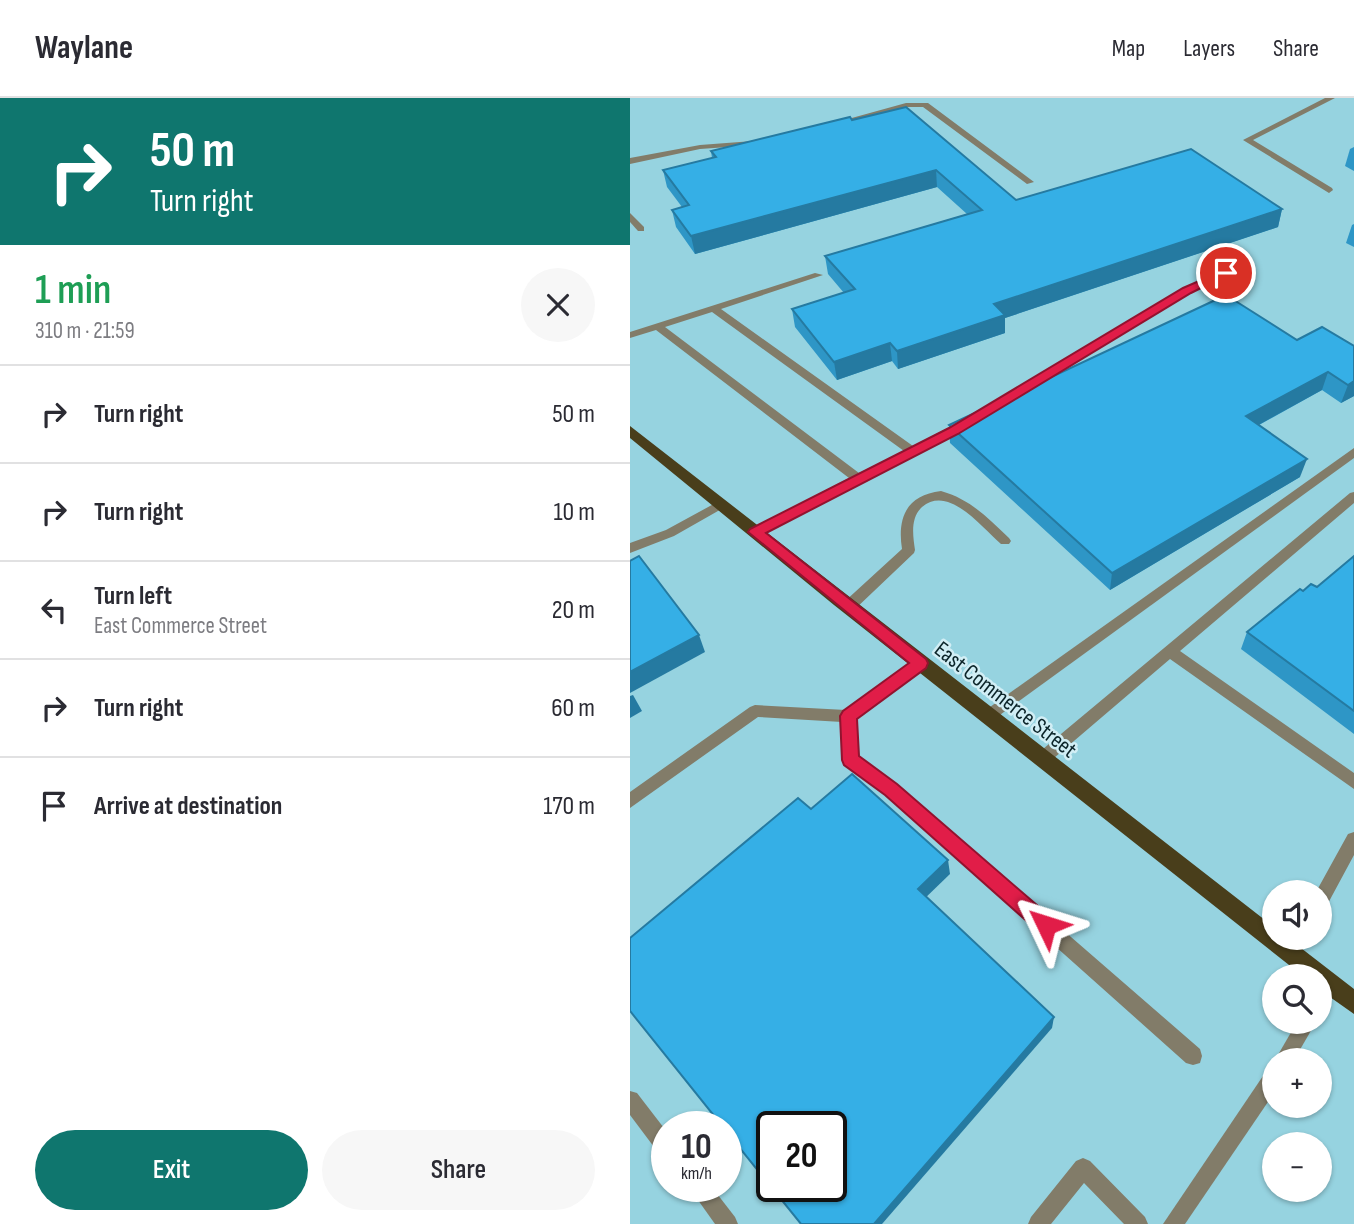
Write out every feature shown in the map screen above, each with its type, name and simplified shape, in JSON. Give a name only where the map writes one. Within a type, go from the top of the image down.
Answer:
[{"type":"main road","name":"East Commerce Street","points":[[632,435],[1042,759],[1262,923]]},
{"type":"main road","name":"East Commerce Street","points":[[1297,950],[1311,964]]},
{"type":"main road","name":"East Commerce Street","points":[[1332,986],[1354,1003]]},
{"type":"street","points":[[1329,190],[1247,140],[1331,98]]},
{"type":"street","points":[[822,127],[906,105],[925,105],[1030,182]]},
{"type":"street","points":[[630,161],[700,147],[760,142]]},
{"type":"street","points":[[630,216],[640,229]]},
{"type":"street","points":[[989,409],[1187,291],[1245,265]]},
{"type":"street","points":[[630,335],[818,275]]},
{"type":"street","points":[[713,308],[912,451]]},
{"type":"street","points":[[657,326],[857,478]]},
{"type":"street","points":[[755,532],[977,416]]},
{"type":"street","points":[[988,716],[1354,452]]},
{"type":"street","points":[[848,607],[909,550],[905,526],[916,506],[929,496],[940,494],[956,499],[1005,541]]},
{"type":"street","points":[[1042,759],[1354,496]]},
{"type":"street","points":[[630,548],[670,533],[721,504]]},
{"type":"street","points":[[1169,651],[1354,782]]},
{"type":"street","points":[[630,801],[755,711],[849,716],[920,663]]},
{"type":"street","points":[[849,716],[850,760],[891,790],[1193,1056]]},
{"type":"street","points":[[1332,880],[1354,839]]},
{"type":"street","points":[[1173,1224],[1262,1094]]},
{"type":"street","points":[[630,1100],[651,1127]]},
{"type":"street","points":[[1038,1224],[1083,1168],[1138,1224]]},
{"type":"street","points":[[711,1202],[728,1224]]},
{"type":"building","points":[[906,107],[1016,200],[1191,149],[1282,209],[994,304],[1005,315],[897,351],[890,343],[834,362],[792,309],[855,289],[825,256],[982,210],[936,170],[691,236],[672,210],[689,205],[663,170],[716,157],[711,151],[850,117],[852,120]]},
{"type":"building","points":[[1226,295],[1297,340],[1322,327],[1354,346],[1354,381],[1348,385],[1328,372],[1246,416],[1307,459],[1112,573],[949,425]]},
{"type":"building","points":[[639,556],[699,635],[630,672],[630,561]]},
{"type":"building","points":[[1354,556],[1354,711],[1247,632],[1300,589],[1303,591],[1311,584],[1317,587]]},
{"type":"building","points":[[852,774],[948,860],[918,889],[1054,1017],[874,1224],[801,1224],[783,1202],[847,1202],[847,1111],[756,1111],[756,1168],[742,1151],[742,1111],[710,1111],[630,1011],[630,938],[798,798],[811,809]]},
{"type":"route","points":[[1046,925],[891,790],[850,760],[849,716],[920,663],[755,532],[954,431],[1187,291],[1226,273]]}]
